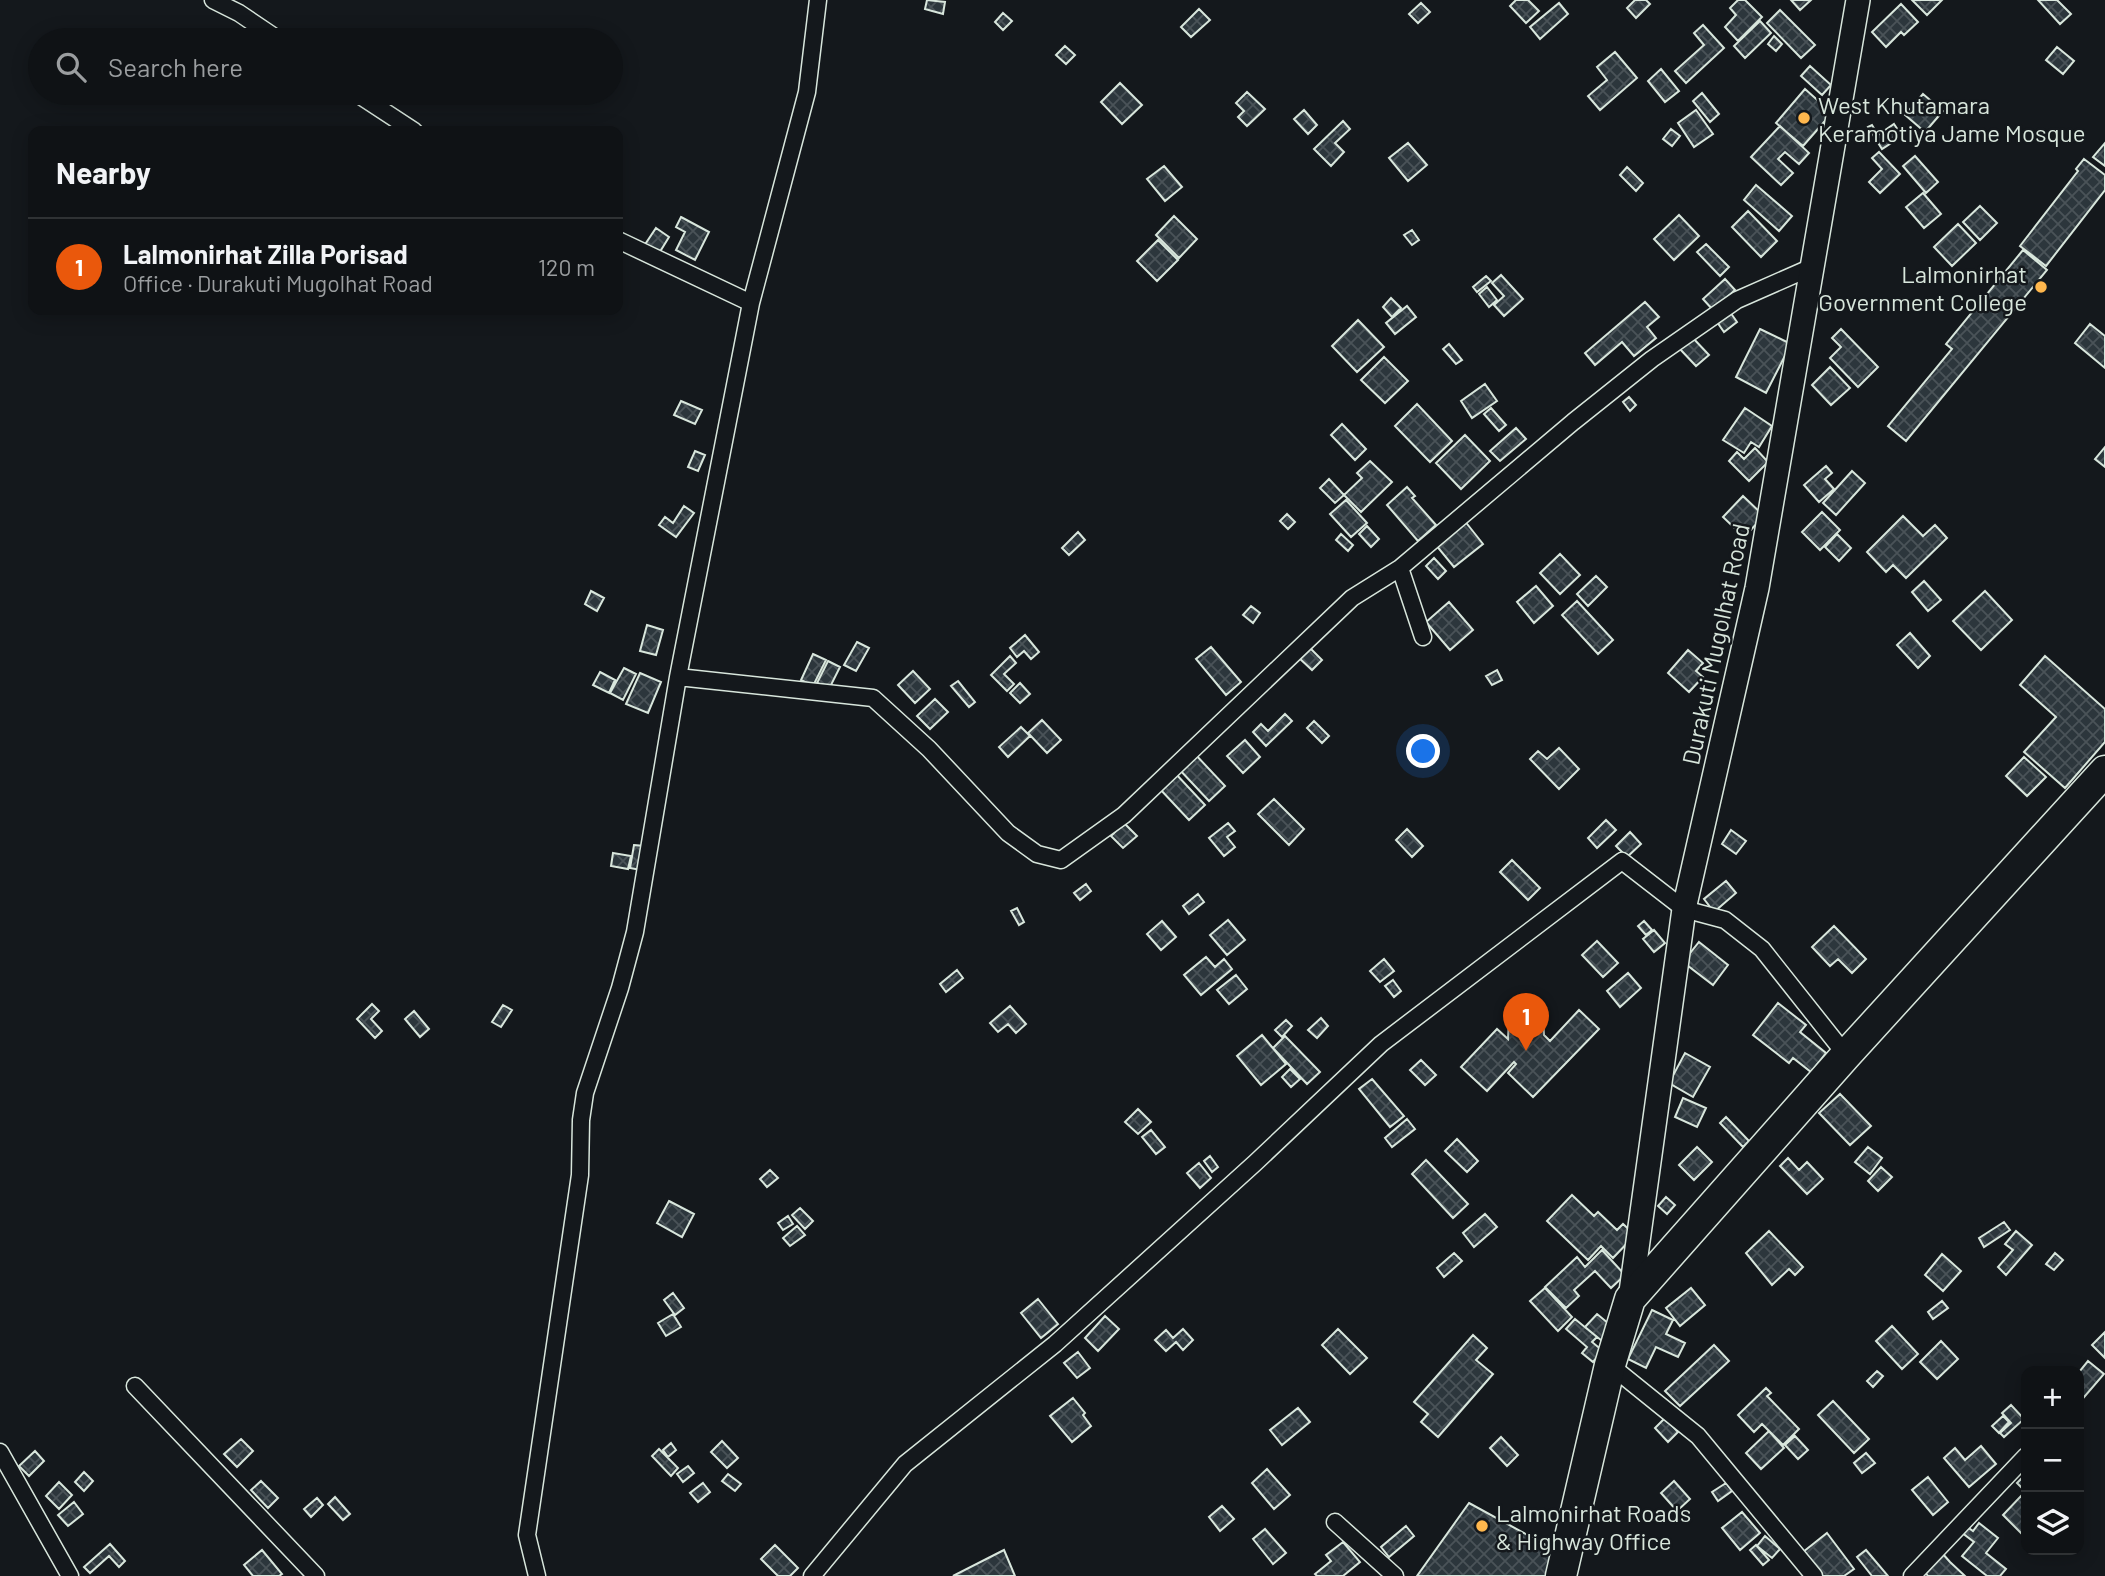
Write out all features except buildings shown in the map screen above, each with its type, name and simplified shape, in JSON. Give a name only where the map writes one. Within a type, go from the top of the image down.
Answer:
[{"type":"highway","points":[[1561,1576],[1610,1365],[1630,1299],[1846,1055],[2105,771]]},
{"type":"main road","name":"Durakuti Mugolhat Road","points":[[1630,1299],[1684,909],[1757,588],[1858,0]]},
{"type":"street","points":[[213,0],[261,28]]},
{"type":"street","points":[[537,1576],[527,1535],[580,1175],[580,1119],[585,1093],[620,988],[635,932],[678,677],[751,303],[807,93],[818,0]]},
{"type":"street","points":[[374,105],[406,126]]},
{"type":"street","points":[[623,242],[751,303]]},
{"type":"street","points":[[678,677],[873,698],[929,750],[1007,833],[1037,854],[1060,860],[1124,815],[1352,598],[1400,568],[1652,359],[1737,300],[1812,267]]},
{"type":"street","points":[[1400,568],[1423,637]]},
{"type":"street","points":[[812,1576],[905,1464],[1055,1344],[1255,1163],[1391,1035],[1622,861],[1684,909],[1725,920],[1762,949],[1846,1055]]},
{"type":"street","points":[[1610,1365],[1698,1436],[1814,1576]]},
{"type":"street","points":[[135,1386],[316,1576]]},
{"type":"street","points":[[0,1452],[70,1576]]},
{"type":"street","points":[[1912,1576],[2021,1460]]},
{"type":"street","points":[[1335,1522],[1395,1576]]},
{"type":"place","name":"West Khutamara Keramotiya Jame Mosque","points":[[1804,118]]},
{"type":"place","name":"Lalmonirhat Government College","points":[[2041,287]]},
{"type":"place","name":"Lalmonirhat Zilla Porisad","points":[[1526,1051]]},
{"type":"place","name":"Lalmonirhat Roads & Highway Office","points":[[1482,1526]]}]
